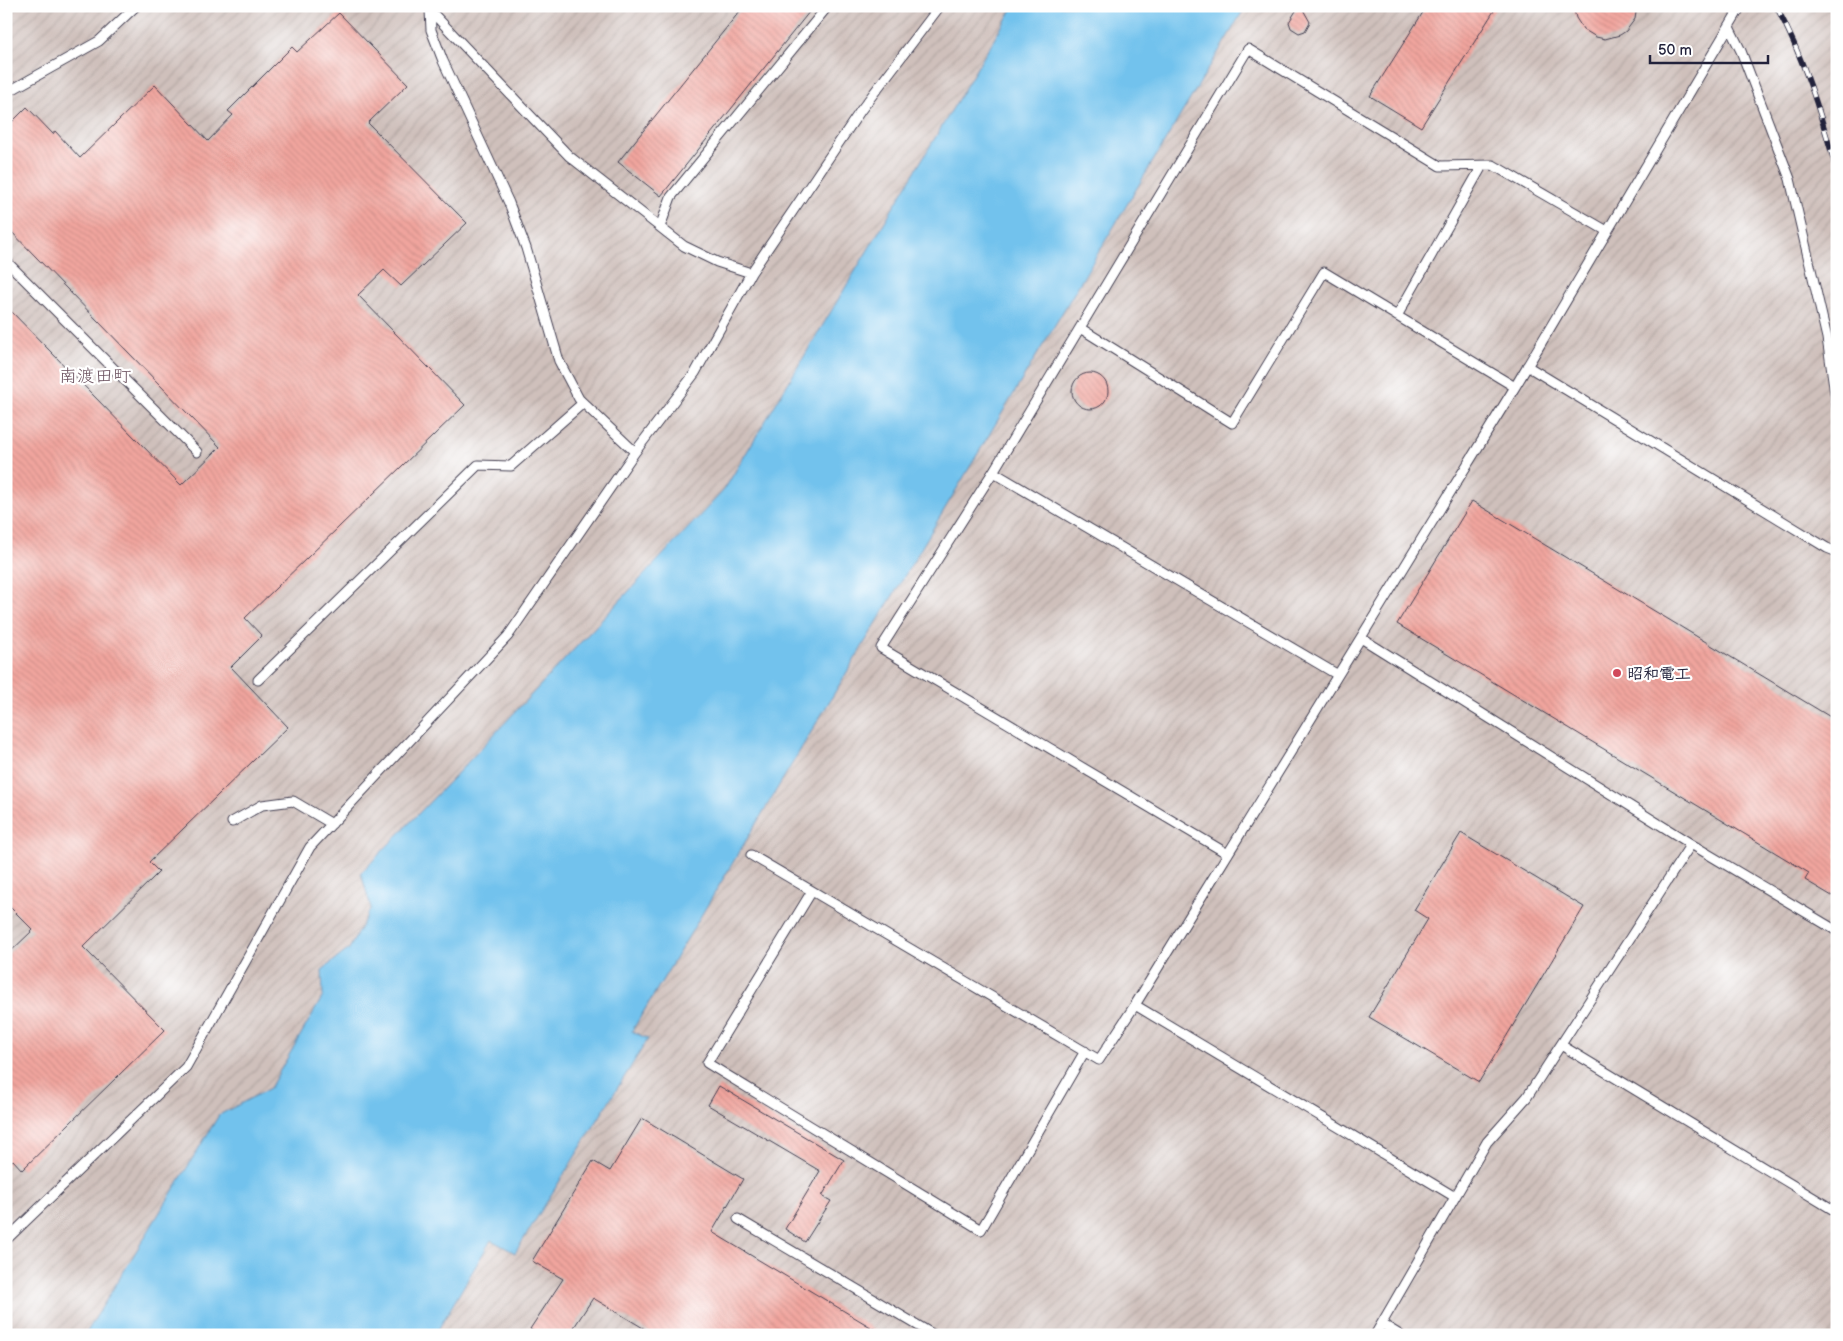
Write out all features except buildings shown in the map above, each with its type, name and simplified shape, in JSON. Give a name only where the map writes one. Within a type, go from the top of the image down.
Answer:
[{"type":"lane","points":[[6,93],[99,41],[136,6]]},
{"type":"lane","points":[[660,227],[671,197],[828,6]]},
{"type":"lane","points":[[6,1240],[186,1067],[310,847],[508,636],[635,452],[694,373],[751,273],[860,110],[940,6]]},
{"type":"lane","points":[[751,855],[1100,1060],[1528,366],[1741,6]]},
{"type":"lane","points":[[428,8],[569,156],[684,246],[716,262],[751,273]]},
{"type":"lane","points":[[428,8],[432,30],[443,61],[508,203],[526,248],[559,361],[579,399],[635,452]]},
{"type":"lane","points":[[1729,27],[1741,51],[1790,179],[1827,338],[1837,407]]},
{"type":"lane","points":[[1228,854],[882,648],[993,472],[1248,49],[1440,166],[1493,165],[1607,232]]},
{"type":"lane","points":[[1397,316],[1482,166]]},
{"type":"lane","points":[[6,261],[197,452]]},
{"type":"lane","points":[[1080,328],[1232,423],[1324,272],[1514,387]]},
{"type":"lane","points":[[1528,366],[1827,548],[1837,552]]},
{"type":"lane","points":[[258,680],[478,465],[511,466],[583,403]]},
{"type":"lane","points":[[993,472],[1338,675]]},
{"type":"lane","points":[[1361,638],[1691,844],[1837,931]]},
{"type":"lane","points":[[232,822],[262,805],[293,801],[332,824]]},
{"type":"lane","points":[[1375,1335],[1487,1142],[1527,1097],[1691,844]]},
{"type":"lane","points":[[812,891],[707,1063],[981,1230],[1084,1051]]},
{"type":"lane","points":[[1135,1005],[1454,1197]]},
{"type":"lane","points":[[1561,1045],[1837,1212]]},
{"type":"lane","points":[[738,1219],[934,1335]]},
{"type":"lane","points":[[1382,1324],[1400,1335]]},
{"type":"shaded area","points":[[6,6],[1014,6],[724,490],[361,873],[371,908],[349,949],[322,970],[323,996],[270,1088],[219,1115],[85,1335],[6,1335]]},
{"type":"shaded area","points":[[1246,6],[1837,6],[1837,1335],[435,1335],[491,1240],[515,1253],[648,1039],[631,1031]]},
{"type":"water","points":[[1014,6],[1246,6],[632,1031],[648,1039],[515,1253],[491,1240],[435,1335],[85,1335],[219,1115],[270,1088],[323,996],[322,970],[349,949],[371,908],[361,873],[724,490]]},
{"type":"railway","points":[[1776,6],[1803,66],[1837,172]]},
{"type":"place","name":"昭和電工","points":[[1617,673]]},
{"type":"district","name":"南渡田町","points":[[95,376]]}]
